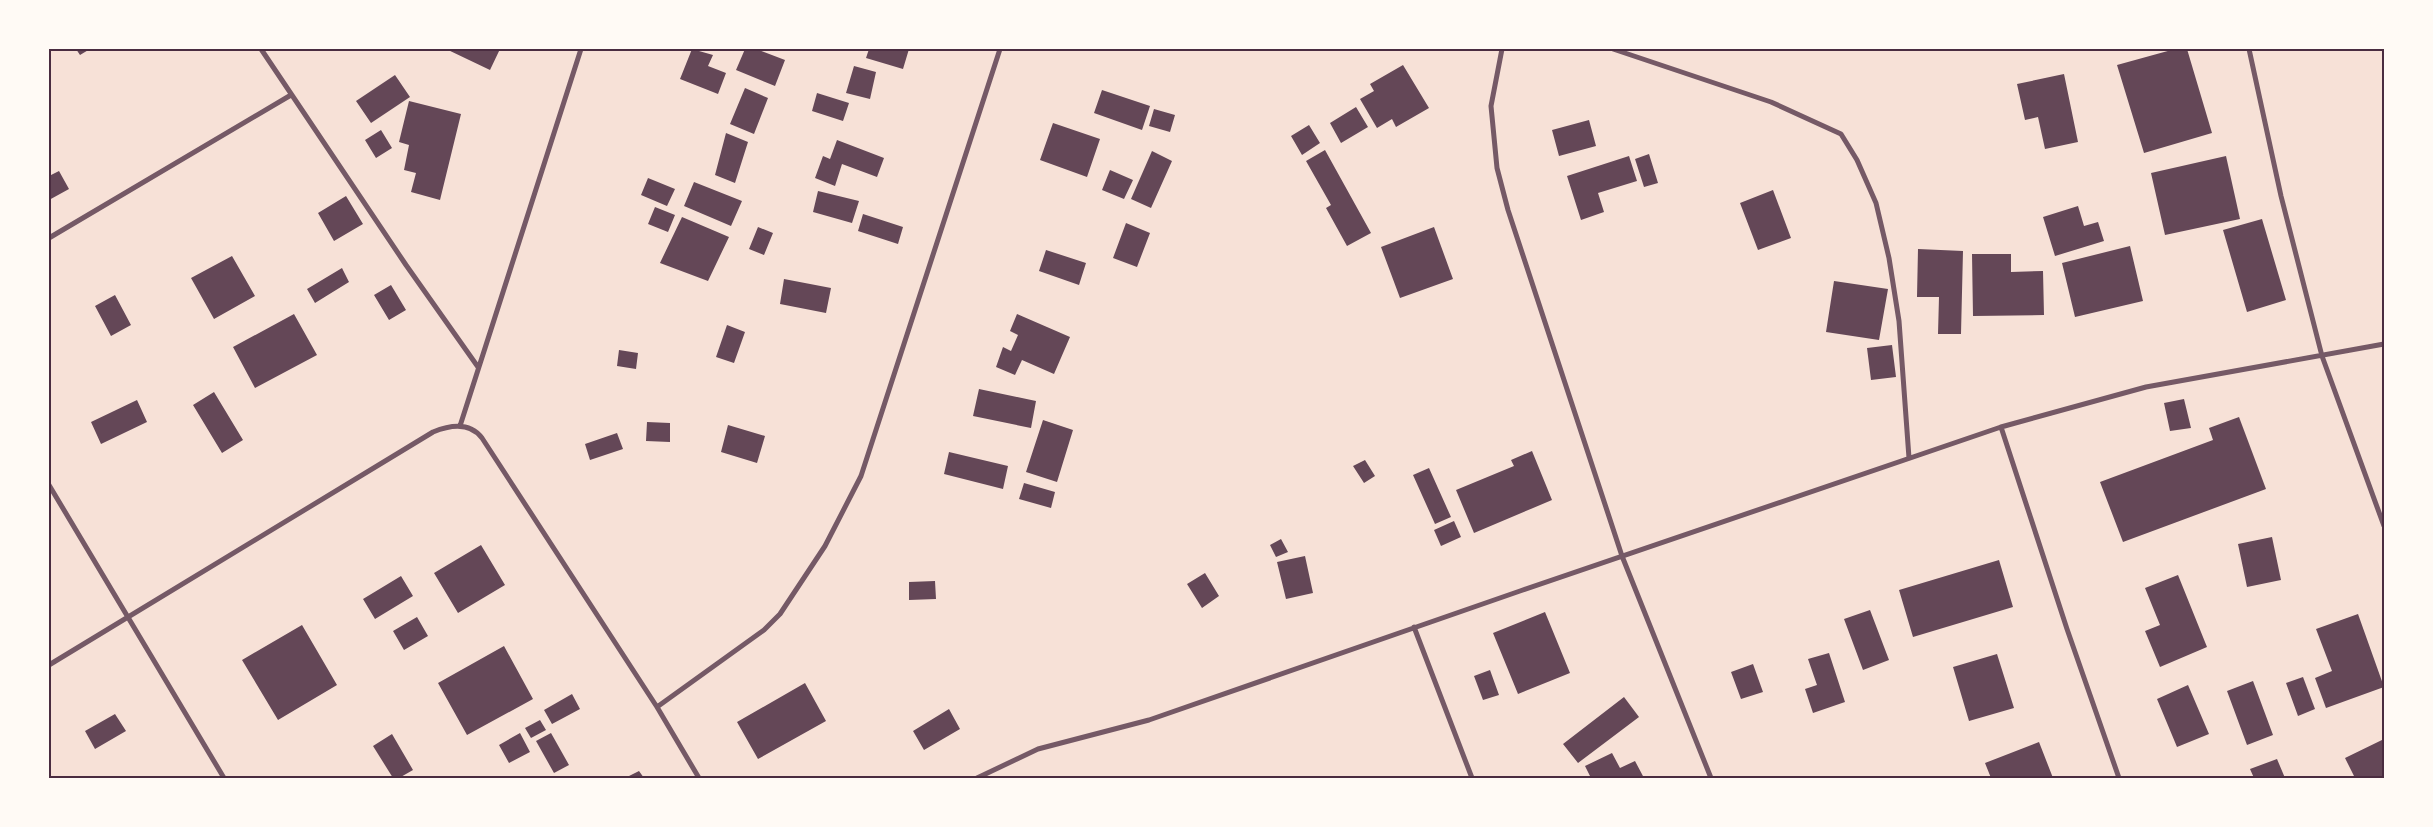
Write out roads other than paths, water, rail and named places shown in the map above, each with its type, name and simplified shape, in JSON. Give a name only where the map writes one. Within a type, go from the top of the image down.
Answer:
[{"type":"street","points":[[261,49],[478,367]]},
{"type":"street","points":[[460,426],[581,49]]},
{"type":"street","points":[[657,707],[764,630],[780,614],[830,537],[861,476],[1000,49]]},
{"type":"street","points":[[1502,49],[1491,106],[1497,168],[1508,210],[1622,556],[1711,778]]},
{"type":"street","points":[[1613,49],[1771,102],[1841,134],[1857,160],[1876,203],[1889,258],[1899,321],[1910,458]]},
{"type":"street","points":[[2249,49],[2284,206],[2322,356],[2384,526]]},
{"type":"street","points":[[49,238],[291,95]]},
{"type":"street","points":[[977,778],[1038,749],[1149,720],[1414,627],[2001,427],[2146,388],[2384,344]]},
{"type":"street","points":[[49,665],[433,432],[446,426],[460,426],[473,429],[482,438],[657,707],[699,778]]},
{"type":"street","points":[[2001,427],[2067,629],[2119,778]]},
{"type":"street","points":[[49,485],[224,778]]},
{"type":"street","points":[[1414,627],[1472,778]]}]
